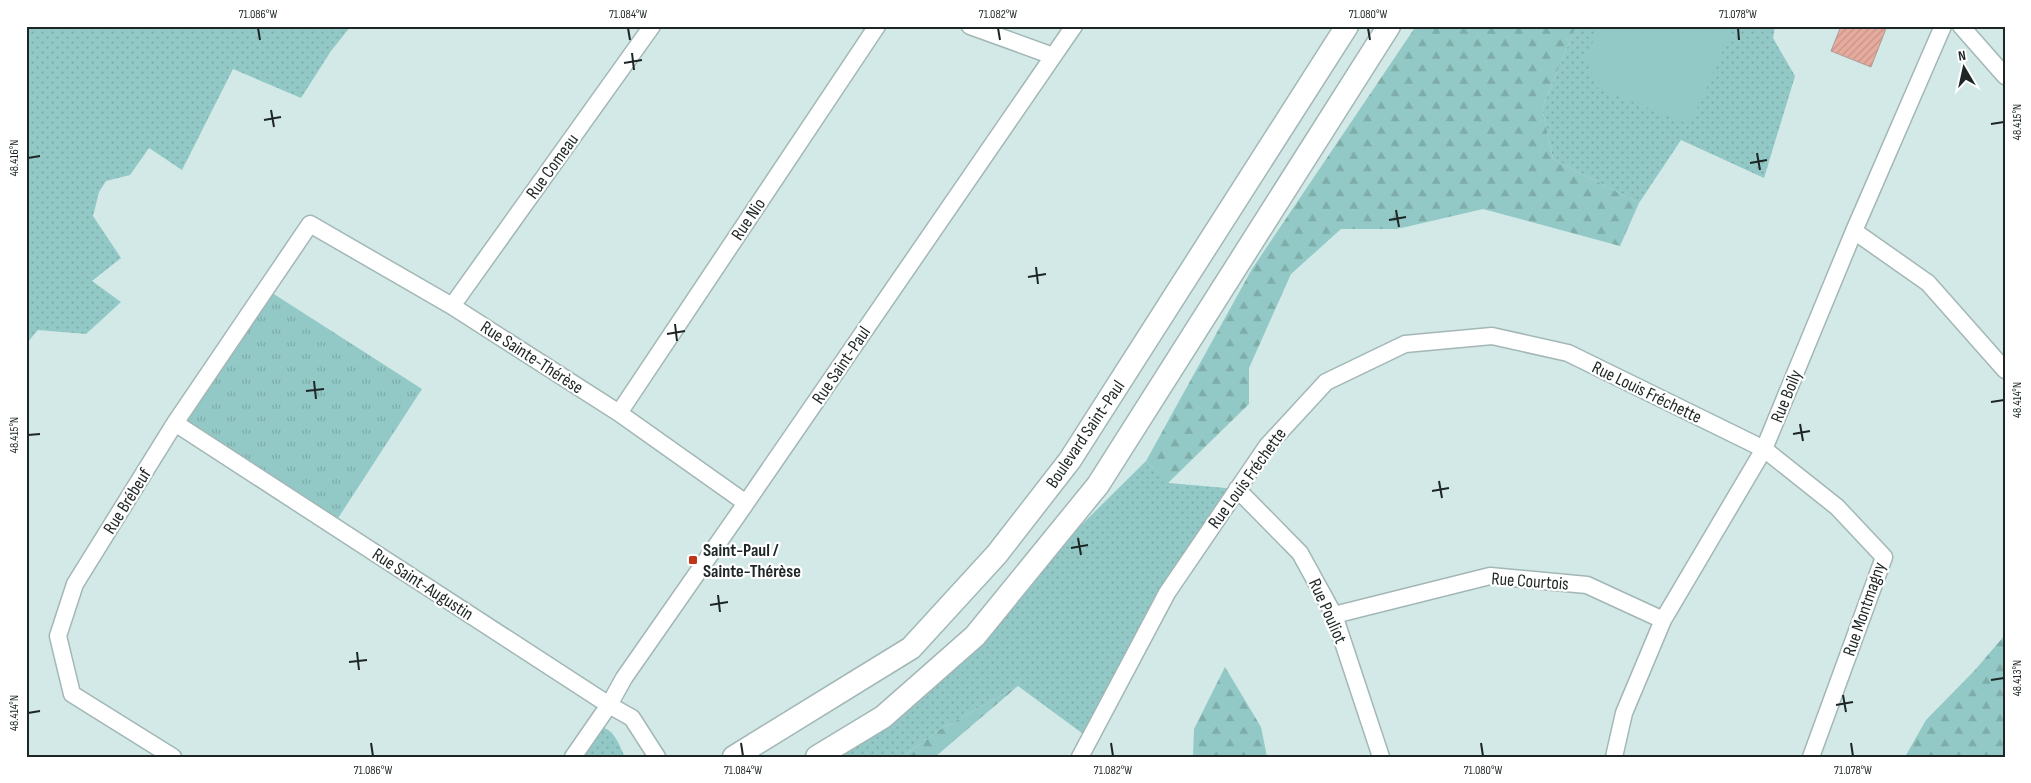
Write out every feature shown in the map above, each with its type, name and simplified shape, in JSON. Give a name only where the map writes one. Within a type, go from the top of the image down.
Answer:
[{"type":"main road","name":"Boulevard Saint-Paul","points":[[734,757],[911,648],[997,554],[1070,460],[1347,26]]},
{"type":"main road","name":"Boulevard Saint-Paul","points":[[817,757],[883,717],[974,636],[1098,486],[1389,26]]},
{"type":"street","name":"Rue Comeau","points":[[452,306],[652,26]]},
{"type":"street","name":"Rue Nio","points":[[619,413],[876,26]]},
{"type":"street","points":[[970,26],[1053,56]]},
{"type":"street","name":"Rue Saint-Paul","points":[[609,705],[624,678],[1074,26]]},
{"type":"street","name":"Rue Boily","points":[[1614,757],[1624,713],[1663,620],[1764,448],[1943,26]]},
{"type":"street","points":[[1960,26],[2005,76]]},
{"type":"street","name":"Rue Sainte-Thérèse","points":[[310,224],[452,306],[619,413],[746,503]]},
{"type":"street","name":"Rue Brébeuf","points":[[174,757],[72,694],[58,636],[75,584],[175,423],[310,224]]},
{"type":"street","points":[[1854,232],[1928,283],[2005,370]]},
{"type":"street","name":"Rue Louis Fréchette","points":[[1080,757],[1166,593],[1267,446],[1326,382],[1405,344],[1492,336],[1568,354],[1764,448]]},
{"type":"street","name":"Rue Saint-Augustin","points":[[175,423],[609,705],[632,718],[657,757]]},
{"type":"street","name":"Rue Montmagny","points":[[1764,448],[1837,507],[1884,557],[1811,757]]},
{"type":"street","name":"Rue Pouliot","points":[[1237,489],[1300,553],[1334,614],[1381,757]]},
{"type":"street","name":"Rue Courtois","points":[[1334,614],[1490,576],[1587,585],[1663,620]]},
{"type":"street","points":[[573,757],[609,705]]},
{"type":"green space","points":[[26,26],[351,26],[331,51],[301,98],[233,69],[182,170],[149,148],[130,175],[106,181],[99,192],[93,216],[121,258],[92,281],[121,302],[86,334],[38,330],[26,344]]},
{"type":"green space","points":[[1416,26],[1576,26],[1542,108],[1553,159],[1639,203],[1620,246],[1483,209],[1397,229],[1341,229],[1291,274],[1249,368],[1249,404],[1168,483],[1146,461],[1252,269]]},
{"type":"green space","points":[[1576,26],[1775,26],[1773,38],[1795,76],[1764,178],[1681,140],[1639,203],[1553,159],[1542,108]]},
{"type":"green space","points":[[1600,26],[1734,26],[1690,125],[1596,87],[1586,57]]},
{"type":"green space","points":[[266,289],[422,389],[331,529],[175,428]]},
{"type":"green space","points":[[1146,461],[1169,483],[1237,489],[1090,739],[1018,686],[939,730],[902,757],[827,757],[1047,559]]},
{"type":"green space","points":[[2005,635],[2005,757],[1905,757],[1926,720],[1975,670]]},
{"type":"green space","points":[[1225,667],[1261,727],[1267,757],[1193,757],[1194,729]]},
{"type":"green space","points":[[1018,686],[935,757],[902,757],[939,730]]},
{"type":"green space","points":[[601,727],[610,731],[625,757],[573,757]]},
{"type":"building","points":[[1841,26],[1887,26],[1871,67],[1831,51]]},
{"type":"place","name":"Saint-Paul / Sainte-Thérèse","points":[[693,560]]}]
